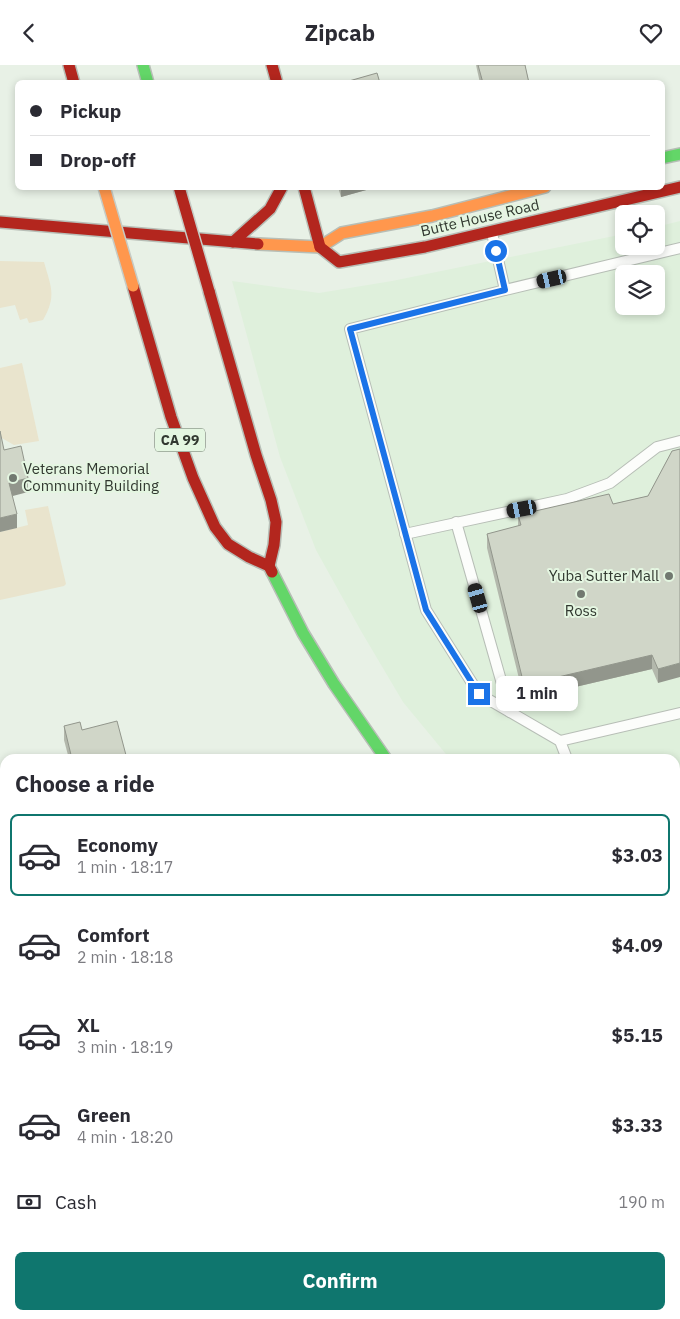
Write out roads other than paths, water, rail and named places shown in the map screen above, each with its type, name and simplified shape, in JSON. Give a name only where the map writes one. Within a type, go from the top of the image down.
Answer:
[{"type":"main road","points":[[69,65],[73,80]]},
{"type":"main road","points":[[143,65],[147,80]]},
{"type":"main road","points":[[272,65],[276,80]]},
{"type":"main road","points":[[665,157],[680,154]]},
{"type":"main road","name":"Butte House Road","points":[[533,190],[432,216],[342,233],[320,247],[339,262],[425,247],[680,187]]},
{"type":"main road","name":"CA 99","points":[[105,190],[171,417],[193,478],[214,527],[228,544],[249,557],[269,566]]},
{"type":"main road","points":[[180,190],[256,455],[272,500],[276,522],[274,545],[269,566],[303,633],[334,684],[383,754]]},
{"type":"main road","points":[[233,242],[270,209],[280,190]]},
{"type":"main road","points":[[0,222],[296,247],[320,247],[305,190]]},
{"type":"lane","points":[[491,231],[505,290]]},
{"type":"lane","points":[[565,754],[560,741],[479,694],[426,610],[350,329],[680,247]]},
{"type":"lane","points":[[405,534],[567,499],[610,483],[656,447],[680,441]]},
{"type":"lane","points":[[456,522],[510,712]]},
{"type":"lane","points":[[560,741],[680,713]]},
{"type":"place","name":"Veterans Memorial Community Building","points":[[13,478]]},
{"type":"place","name":"Yuba Sutter Mall","points":[[669,576]]},
{"type":"place","name":"Ross","points":[[581,594]]}]
